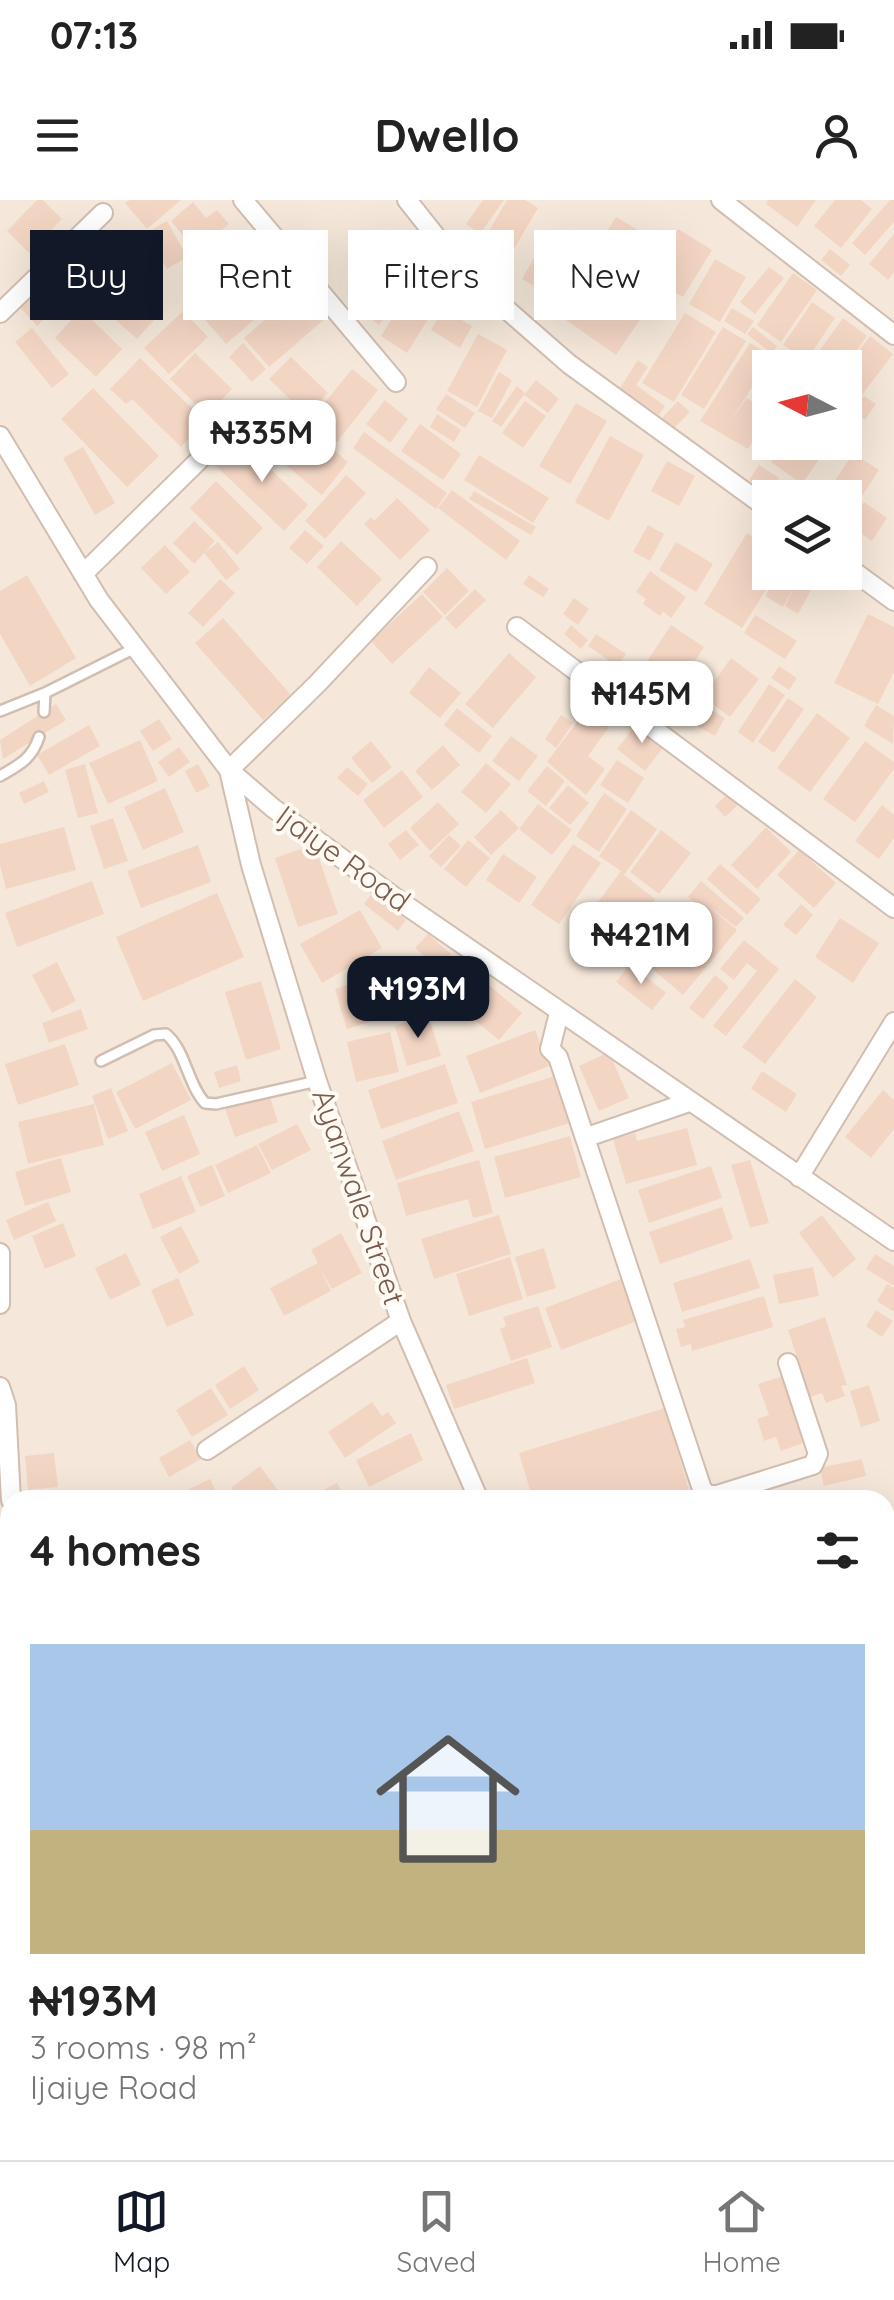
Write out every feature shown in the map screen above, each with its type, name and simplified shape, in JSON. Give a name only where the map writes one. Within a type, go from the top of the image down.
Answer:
[{"type":"street","points":[[243,200],[396,382]]},
{"type":"street","points":[[407,200],[465,273],[569,364],[752,497]]},
{"type":"street","points":[[720,200],[894,335]]},
{"type":"street","points":[[0,314],[103,213]]},
{"type":"street","points":[[83,574],[242,418]]},
{"type":"street","name":"Ijaiye Road","points":[[0,436],[99,600],[229,770],[273,808],[560,1013],[894,1241]]},
{"type":"street","points":[[229,770],[318,684],[427,566]]},
{"type":"street","points":[[862,577],[894,601]]},
{"type":"street","points":[[518,627],[894,908]]},
{"type":"street","name":"Ayanwale Street","points":[[229,770],[251,865],[317,1081],[401,1321],[474,1490]]},
{"type":"street","points":[[560,1013],[550,1049],[558,1057],[587,1137],[703,1490]]},
{"type":"street","points":[[799,1177],[894,1022]]},
{"type":"street","points":[[587,1137],[689,1102]]},
{"type":"street","points":[[0,1254],[0,1304]]},
{"type":"street","points":[[208,1450],[401,1321]]},
{"type":"street","points":[[732,1490],[813,1465],[818,1454],[788,1363]]},
{"type":"street","points":[[0,1388],[6,1405],[10,1490]]},
{"type":"lane","points":[[0,711],[137,647]]},
{"type":"lane","points":[[44,712],[45,693]]},
{"type":"lane","points":[[0,776],[25,762],[39,737]]},
{"type":"lane","points":[[101,1061],[154,1035],[166,1034],[174,1041],[197,1094],[205,1103],[216,1104],[317,1081]]},
{"type":"shaded area","points":[[0,200],[894,200],[894,1490],[0,1490]]},
{"type":"building","points":[[37,200],[43,200],[62,219],[51,230],[30,230],[29,253],[7,231]]},
{"type":"building","points":[[181,200],[147,229],[125,203]]},
{"type":"building","points":[[483,200],[504,200],[483,230],[466,224]]},
{"type":"building","points":[[507,200],[525,200],[538,208],[514,249],[514,230],[490,230]]},
{"type":"building","points":[[768,200],[816,200],[797,227],[766,204]]},
{"type":"building","points":[[835,200],[861,200],[872,209],[841,248],[814,226]]},
{"type":"building","points":[[894,200],[894,222],[865,255],[852,243]]},
{"type":"building","points":[[193,202],[206,218],[217,210],[229,224],[222,230],[183,230],[183,235],[171,221]]},
{"type":"building","points":[[616,217],[638,230],[608,230]]},
{"type":"building","points":[[167,221],[183,250],[183,259],[167,269],[163,262],[163,230],[151,230]]},
{"type":"building","points":[[678,229],[712,250],[683,297],[676,293]]},
{"type":"building","points":[[894,234],[894,272],[888,280],[869,264]]},
{"type":"building","points":[[830,249],[850,265],[841,276],[821,260]]},
{"type":"building","points":[[534,258],[534,286],[522,279]]},
{"type":"building","points":[[715,259],[746,277],[720,322],[689,304]]},
{"type":"building","points":[[769,267],[784,278],[755,314],[740,302]]},
{"type":"building","points":[[793,273],[817,290],[781,342],[757,325]]},
{"type":"building","points":[[30,291],[30,318],[17,304]]},
{"type":"building","points":[[812,302],[835,318],[813,350],[790,350],[783,345]]},
{"type":"building","points":[[732,308],[754,321],[745,334],[724,321]]},
{"type":"building","points":[[183,311],[183,320],[192,320],[208,337],[169,374],[144,348]]},
{"type":"building","points":[[685,313],[716,332],[674,402],[642,383]]},
{"type":"building","points":[[843,318],[867,336],[857,350],[820,350]]},
{"type":"building","points":[[71,320],[92,320],[122,349],[96,377],[55,338]]},
{"type":"building","points":[[116,320],[154,320],[137,339]]},
{"type":"building","points":[[205,320],[254,320],[226,344]]},
{"type":"building","points":[[265,320],[324,320],[269,367],[244,338]]},
{"type":"building","points":[[391,320],[428,320],[407,353],[381,336]]},
{"type":"building","points":[[437,320],[462,320],[472,326],[460,348],[431,330]]},
{"type":"building","points":[[566,320],[640,320],[616,355]]},
{"type":"building","points":[[723,327],[746,341],[704,409],[681,395]]},
{"type":"building","points":[[753,327],[777,346],[767,350],[747,334]]},
{"type":"building","points":[[32,328],[69,374],[52,388],[15,342]]},
{"type":"building","points":[[478,334],[507,350],[477,407],[447,391]]},
{"type":"building","points":[[870,336],[893,354],[862,395],[862,350]]},
{"type":"building","points":[[243,343],[266,369],[252,382],[229,357]]},
{"type":"building","points":[[750,343],[762,350],[752,350],[752,387],[730,422],[747,398],[752,401],[752,442],[748,449],[700,421]]},
{"type":"building","points":[[195,353],[232,389],[207,415],[170,379]]},
{"type":"building","points":[[291,357],[328,393],[306,415],[269,379]]},
{"type":"building","points":[[140,358],[205,421],[181,447],[132,399],[126,404],[110,389]]},
{"type":"building","points":[[638,360],[648,367],[636,385],[665,406],[659,415],[620,388]]},
{"type":"building","points":[[352,369],[378,390],[337,442],[310,421]]},
{"type":"building","points":[[499,372],[512,380],[492,418],[478,411]]},
{"type":"building","points":[[536,380],[559,399],[548,413],[524,395]]},
{"type":"building","points":[[517,386],[525,393],[501,427],[492,421]]},
{"type":"building","points":[[93,388],[159,456],[127,487],[61,419]]},
{"type":"building","points":[[446,394],[475,413],[465,428],[436,409]]},
{"type":"building","points":[[864,396],[876,404],[865,420],[862,418]]},
{"type":"building","points":[[385,400],[408,419],[390,443],[366,424]]},
{"type":"building","points":[[525,401],[546,416],[523,448],[502,433]]},
{"type":"building","points":[[678,401],[690,412],[672,430],[661,419]]},
{"type":"building","points":[[263,402],[273,415],[253,431],[243,418]]},
{"type":"building","points":[[576,403],[607,421],[570,484],[539,466]]},
{"type":"building","points":[[284,405],[307,429],[297,440],[273,415]]},
{"type":"building","points":[[437,414],[461,430],[454,442],[430,427]]},
{"type":"building","points":[[271,420],[288,439],[265,460],[248,440]]},
{"type":"building","points":[[420,424],[461,454],[443,480],[401,451]]},
{"type":"building","points":[[309,429],[348,462],[322,495],[275,456],[289,439],[296,445]]},
{"type":"building","points":[[364,432],[447,493],[436,509],[353,448]]},
{"type":"building","points":[[610,436],[644,455],[609,521],[575,502]]},
{"type":"building","points":[[240,440],[308,505],[284,531],[215,465]]},
{"type":"building","points":[[83,447],[115,503],[95,515],[63,458]]},
{"type":"building","points":[[479,455],[549,498],[533,523],[464,480]]},
{"type":"building","points":[[862,459],[879,470],[862,496],[862,480],[836,480],[848,460]]},
{"type":"building","points":[[819,460],[805,480],[796,480],[771,462]]},
{"type":"building","points":[[667,461],[695,476],[679,506],[651,491]]},
{"type":"building","points":[[759,465],[779,478],[752,482],[749,480]]},
{"type":"building","points":[[346,475],[366,493],[325,539],[305,521]]},
{"type":"building","points":[[216,481],[263,528],[237,555],[190,508]]},
{"type":"building","points":[[452,490],[520,541],[506,560],[438,508]]},
{"type":"building","points":[[474,491],[536,527],[531,535],[469,499]]},
{"type":"building","points":[[397,498],[430,530],[400,560],[364,524],[371,517],[374,521]]},
{"type":"building","points":[[864,502],[887,518],[872,541],[862,534]]},
{"type":"building","points":[[194,521],[215,541],[194,564],[173,543]]},
{"type":"building","points":[[648,525],[664,534],[650,561],[633,552]]},
{"type":"building","points":[[305,530],[324,546],[307,564],[289,548]]},
{"type":"building","points":[[747,533],[752,536],[752,590],[766,590],[742,628],[704,604]]},
{"type":"building","points":[[341,541],[382,579],[357,606],[317,567]]},
{"type":"building","points":[[218,542],[240,569],[226,580],[204,553]]},
{"type":"building","points":[[676,542],[713,564],[696,592],[659,570]]},
{"type":"building","points":[[165,545],[190,572],[166,594],[141,568]]},
{"type":"building","points":[[447,568],[469,591],[445,615],[423,592]]},
{"type":"building","points":[[650,571],[686,597],[671,618],[663,611],[660,616],[643,604],[646,599],[636,592]]},
{"type":"building","points":[[27,575],[76,658],[30,686],[0,634],[0,591]]},
{"type":"building","points":[[529,575],[549,589],[543,597],[523,584]]},
{"type":"building","points":[[220,579],[235,593],[203,627],[188,613]]},
{"type":"building","points":[[475,589],[486,600],[456,629],[445,618]]},
{"type":"building","points":[[769,590],[793,590],[783,607],[765,596]]},
{"type":"building","points":[[793,590],[811,590],[798,614],[785,606]]},
{"type":"building","points":[[422,594],[443,617],[392,664],[371,641]]},
{"type":"building","points":[[574,598],[589,609],[578,625],[563,614]]},
{"type":"building","points":[[868,614],[894,627],[894,672],[878,704],[834,683]]},
{"type":"building","points":[[755,615],[797,641],[785,659],[744,633]]},
{"type":"building","points":[[223,618],[291,695],[263,720],[195,643]]},
{"type":"building","points":[[571,625],[588,640],[581,649],[564,634]]},
{"type":"building","points":[[671,625],[704,647],[674,694],[640,672]]},
{"type":"building","points":[[596,634],[626,654],[617,666],[588,646]]},
{"type":"building","points":[[509,653],[536,677],[493,728],[465,704]]},
{"type":"building","points":[[731,658],[759,679],[730,717],[703,697]]},
{"type":"building","points":[[779,666],[797,678],[789,690],[771,678]]},
{"type":"building","points":[[429,667],[461,693],[440,718],[409,693]]},
{"type":"building","points":[[769,684],[785,695],[753,743],[738,732]]},
{"type":"building","points":[[684,694],[725,718],[715,736],[673,712]]},
{"type":"building","points":[[788,698],[804,709],[774,753],[758,742]]},
{"type":"building","points":[[56,704],[66,720],[3,759],[0,740]]},
{"type":"building","points":[[876,705],[894,716],[893,744],[864,726]]},
{"type":"building","points":[[457,708],[492,736],[479,753],[444,725]]},
{"type":"building","points":[[586,710],[609,727],[588,756],[605,769],[586,795],[547,762]]},
{"type":"building","points":[[817,713],[850,738],[810,792],[777,768]]},
{"type":"building","points":[[561,715],[573,723],[556,748],[545,739]]},
{"type":"building","points":[[159,719],[172,739],[153,751],[140,731]]},
{"type":"building","points":[[638,722],[666,744],[645,771],[617,749]]},
{"type":"building","points":[[89,725],[100,746],[49,775],[37,755]]},
{"type":"building","points":[[511,736],[538,756],[519,781],[492,761]]},
{"type":"building","points":[[140,740],[158,781],[108,804],[89,763]]},
{"type":"building","points":[[371,741],[392,767],[372,783],[351,758]]},
{"type":"building","points":[[865,741],[894,762],[894,769],[855,822],[823,799]]},
{"type":"building","points":[[443,745],[460,765],[432,790],[415,771]]},
{"type":"building","points":[[179,747],[190,762],[169,777],[158,762]]},
{"type":"building","points":[[617,760],[644,778],[628,803],[600,785]]},
{"type":"building","points":[[486,763],[511,784],[486,813],[461,792]]},
{"type":"building","points":[[85,764],[98,813],[78,818],[65,770]]},
{"type":"building","points":[[198,764],[210,786],[196,793],[185,771]]},
{"type":"building","points":[[547,766],[565,781],[546,806],[527,791]]},
{"type":"building","points":[[347,767],[368,784],[358,796],[337,778]]},
{"type":"building","points":[[402,770],[423,797],[384,828],[363,800]]},
{"type":"building","points":[[44,781],[49,792],[24,804],[19,793]]},
{"type":"building","points":[[568,785],[589,803],[570,825],[549,808]]},
{"type":"building","points":[[165,788],[184,832],[143,850],[124,807]]},
{"type":"building","points":[[604,793],[627,809],[599,852],[576,836]]},
{"type":"building","points":[[728,793],[739,804],[725,817],[715,806]]},
{"type":"building","points":[[438,802],[459,824],[430,851],[410,828]]},
{"type":"building","points":[[538,804],[572,830],[552,855],[519,829]]},
{"type":"building","points":[[882,805],[894,815],[894,838],[879,859],[855,841]]},
{"type":"building","points":[[501,810],[519,828],[491,855],[474,837]]},
{"type":"building","points":[[631,810],[657,829],[624,875],[655,899],[608,962],[573,936],[621,871],[599,856]]},
{"type":"building","points":[[113,818],[128,861],[104,869],[90,826]]},
{"type":"building","points":[[64,827],[76,870],[6,889],[0,844]]},
{"type":"building","points":[[766,827],[791,852],[757,889],[731,865]]},
{"type":"building","points":[[406,830],[419,845],[400,860],[388,844]]},
{"type":"building","points":[[661,830],[691,853],[659,894],[630,872]]},
{"type":"building","points":[[449,835],[461,846],[441,867],[429,856]]},
{"type":"building","points":[[468,840],[490,858],[466,887],[444,869]]},
{"type":"building","points":[[314,844],[338,914],[298,927],[275,858]]},
{"type":"building","points":[[573,844],[601,863],[559,924],[531,905]]},
{"type":"building","points":[[198,845],[211,882],[141,908],[127,871]]},
{"type":"building","points":[[799,850],[836,883],[814,908],[777,875]]},
{"type":"building","points":[[503,854],[537,877],[519,903],[486,880]]},
{"type":"building","points":[[720,864],[761,899],[747,915],[707,879]]},
{"type":"building","points":[[92,881],[104,914],[17,947],[5,913]]},
{"type":"building","points":[[701,881],[744,918],[736,927],[701,900],[737,930],[683,995],[648,965],[697,905],[688,897]]},
{"type":"building","points":[[217,893],[244,957],[143,1001],[116,937]]},
{"type":"building","points":[[372,893],[406,920],[398,931],[364,904]]},
{"type":"building","points":[[801,904],[813,915],[796,935],[783,925]]},
{"type":"building","points":[[360,910],[382,948],[322,983],[300,944]]},
{"type":"building","points":[[840,918],[879,943],[853,983],[815,957]]},
{"type":"building","points":[[654,926],[664,935],[637,967],[626,958]]},
{"type":"building","points":[[428,934],[451,954],[438,968],[415,948]]},
{"type":"building","points":[[744,940],[779,969],[726,1036],[713,1026],[757,971],[747,963],[734,980],[720,969]]},
{"type":"building","points":[[459,960],[522,1013],[499,1040],[436,988]]},
{"type":"building","points":[[57,962],[76,1001],[52,1013],[32,975]]},
{"type":"building","points":[[630,964],[666,993],[652,1010],[616,982]]},
{"type":"building","points":[[410,965],[423,1005],[347,1029],[335,989]]},
{"type":"building","points":[[715,975],[729,987],[703,1019],[689,1008]]},
{"type":"building","points":[[795,979],[817,997],[765,1064],[742,1047]]},
{"type":"building","points":[[261,981],[281,1049],[246,1060],[225,992]]},
{"type":"building","points":[[81,1009],[88,1029],[49,1043],[42,1023]]},
{"type":"building","points":[[428,1015],[441,1056],[407,1066],[395,1026]]},
{"type":"building","points":[[535,1030],[549,1066],[480,1093],[466,1056]]},
{"type":"building","points":[[390,1032],[399,1072],[356,1082],[347,1042]]},
{"type":"building","points":[[65,1044],[79,1085],[18,1105],[5,1064]]},
{"type":"building","points":[[609,1052],[629,1098],[599,1111],[579,1066]]},
{"type":"building","points":[[172,1063],[191,1100],[135,1129],[116,1092]]},
{"type":"building","points":[[445,1064],[458,1103],[381,1129],[368,1090]]},
{"type":"building","points":[[237,1065],[241,1081],[219,1088],[214,1072]]},
{"type":"building","points":[[762,1071],[797,1094],[786,1112],[751,1089]]},
{"type":"building","points":[[558,1075],[573,1122],[485,1149],[471,1102]]},
{"type":"building","points":[[111,1088],[128,1131],[108,1139],[92,1096]]},
{"type":"building","points":[[883,1090],[894,1100],[894,1129],[871,1158],[845,1137]]},
{"type":"building","points":[[269,1094],[278,1122],[235,1137],[225,1109]]},
{"type":"building","points":[[94,1104],[104,1145],[28,1164],[18,1122]]},
{"type":"building","points":[[459,1111],[474,1151],[396,1180],[382,1141]]},
{"type":"building","points":[[184,1115],[200,1154],[162,1171],[145,1132]]},
{"type":"building","points":[[297,1124],[311,1150],[272,1170],[258,1144]]},
{"type":"building","points":[[687,1128],[697,1165],[626,1184],[613,1139],[635,1133],[637,1141]]},
{"type":"building","points":[[570,1136],[581,1177],[505,1198],[494,1157]]},
{"type":"building","points":[[257,1145],[271,1173],[228,1193],[215,1165]]},
{"type":"building","points":[[61,1158],[71,1192],[25,1206],[15,1172]]},
{"type":"building","points":[[479,1160],[493,1213],[473,1218],[468,1199],[406,1216],[397,1183]]},
{"type":"building","points":[[750,1160],[769,1223],[750,1228],[731,1165]]},
{"type":"building","points":[[212,1165],[225,1196],[200,1207],[187,1176]]},
{"type":"building","points":[[711,1166],[722,1198],[649,1223],[638,1190]]},
{"type":"building","points":[[181,1176],[196,1212],[153,1229],[139,1194]]},
{"type":"building","points":[[48,1202],[56,1221],[14,1240],[6,1220]]},
{"type":"building","points":[[722,1207],[733,1239],[660,1264],[649,1232]]},
{"type":"building","points":[[499,1215],[511,1254],[434,1279],[421,1239]]},
{"type":"building","points":[[822,1215],[856,1259],[833,1278],[799,1233]]},
{"type":"building","points":[[63,1223],[76,1256],[45,1269],[32,1236]]},
{"type":"building","points":[[181,1226],[200,1262],[179,1274],[160,1237]]},
{"type":"building","points":[[341,1233],[362,1273],[332,1289],[320,1269],[331,1291],[284,1316],[270,1288],[318,1263],[311,1250]]},
{"type":"building","points":[[544,1248],[556,1288],[527,1297],[515,1257]]},
{"type":"building","points":[[126,1253],[141,1285],[110,1300],[95,1268]]},
{"type":"building","points":[[875,1254],[894,1266],[894,1286],[866,1269]]},
{"type":"building","points":[[510,1257],[523,1299],[469,1316],[456,1274]]},
{"type":"building","points":[[750,1259],[760,1288],[682,1312],[673,1283]]},
{"type":"building","points":[[813,1267],[819,1296],[779,1304],[773,1275]]},
{"type":"building","points":[[178,1278],[194,1315],[167,1327],[151,1290]]},
{"type":"building","points":[[621,1279],[637,1321],[561,1350],[545,1308]]},
{"type":"building","points":[[887,1284],[894,1288],[894,1312],[877,1301]]},
{"type":"building","points":[[764,1296],[773,1327],[692,1351],[691,1344],[681,1347],[676,1329],[685,1327],[683,1320]]},
{"type":"building","points":[[538,1306],[552,1347],[511,1361],[500,1329],[506,1326],[503,1317]]},
{"type":"building","points":[[876,1310],[893,1321],[882,1337],[866,1326]]},
{"type":"building","points":[[825,1317],[847,1385],[841,1386],[845,1396],[826,1403],[822,1393],[810,1397],[788,1330]]},
{"type":"building","points":[[527,1358],[535,1383],[454,1409],[446,1385]]},
{"type":"building","points":[[244,1366],[259,1390],[230,1409],[215,1385]]},
{"type":"building","points":[[789,1374],[811,1440],[781,1451],[776,1437],[764,1441],[757,1419],[769,1415],[758,1384]]},
{"type":"building","points":[[869,1385],[880,1421],[861,1427],[850,1391]]},
{"type":"building","points":[[211,1388],[228,1415],[192,1437],[176,1410]]},
{"type":"building","points":[[372,1402],[382,1416],[388,1412],[396,1423],[345,1458],[328,1432]]},
{"type":"building","points":[[665,1408],[689,1490],[530,1490],[519,1453]]},
{"type":"building","points":[[411,1433],[423,1460],[369,1487],[356,1460]]},
{"type":"building","points":[[190,1440],[201,1459],[169,1477],[159,1458]]},
{"type":"building","points":[[54,1453],[58,1487],[28,1490],[25,1456]]},
{"type":"building","points":[[862,1459],[866,1476],[824,1486],[820,1468]]},
{"type":"building","points":[[260,1466],[278,1490],[232,1490]]},
{"type":"building","points":[[210,1479],[215,1490],[187,1490]]}]
